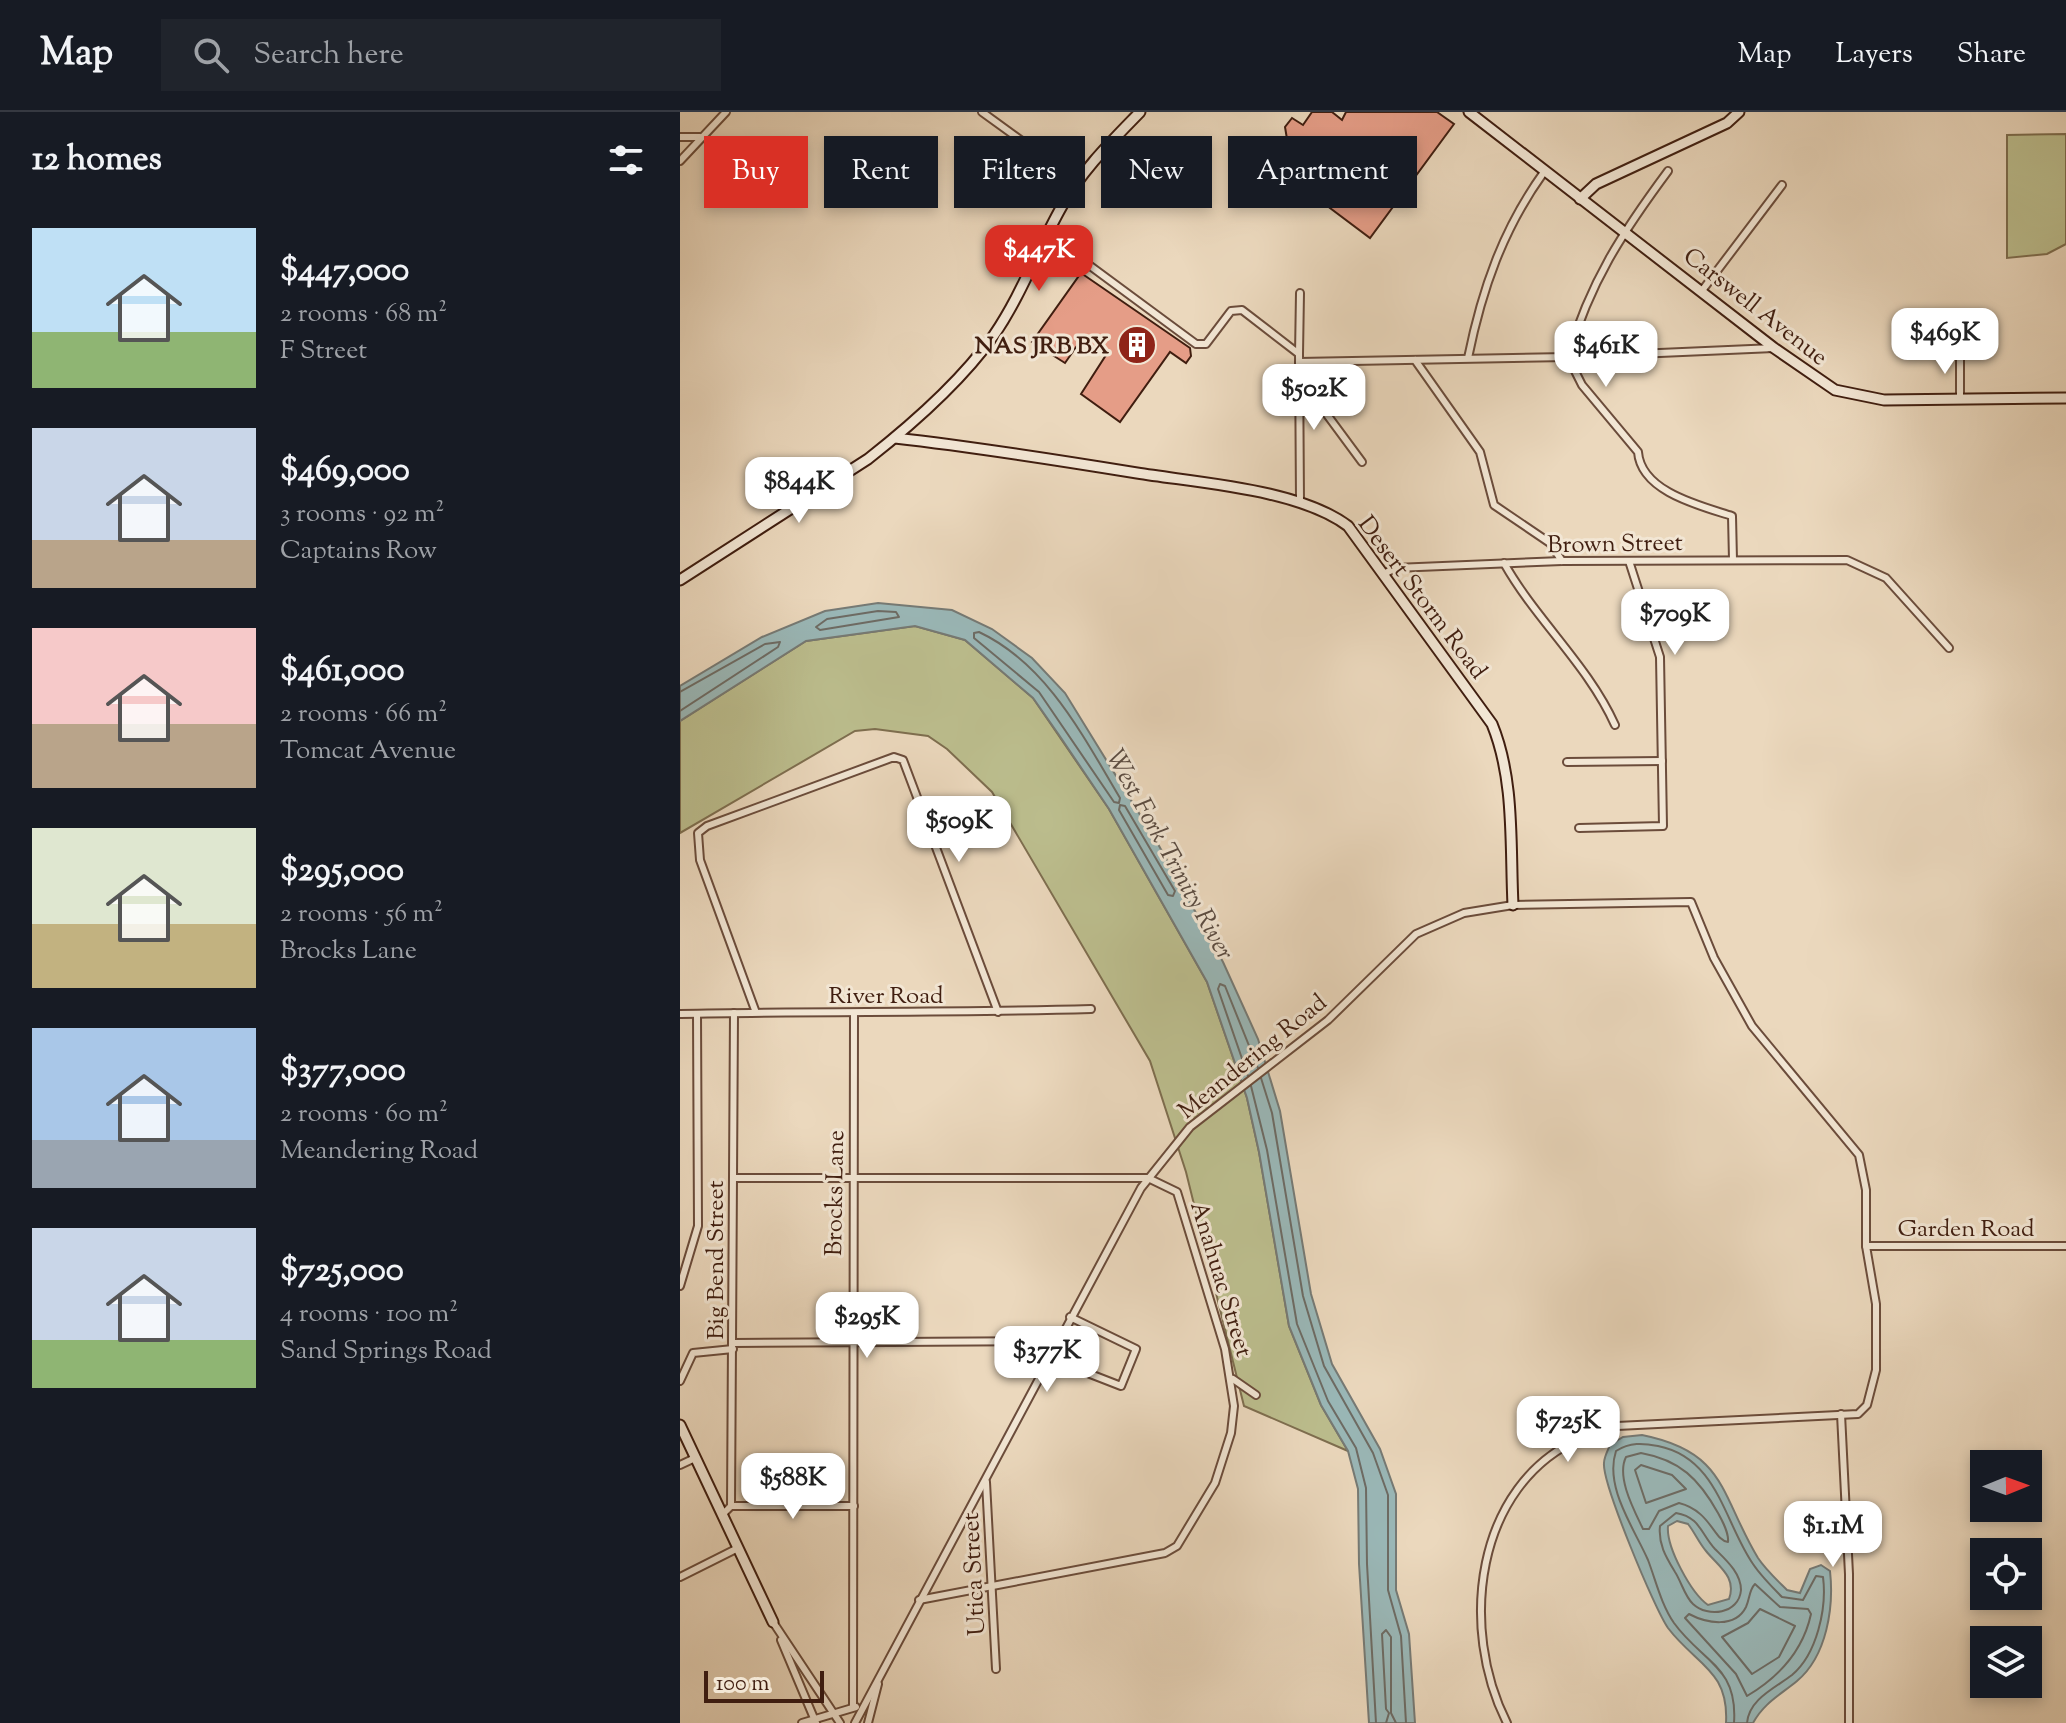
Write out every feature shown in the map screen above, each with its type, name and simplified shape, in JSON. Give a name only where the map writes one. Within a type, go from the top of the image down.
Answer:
[{"type":"street","points":[[680,161],[726,112]]},
{"type":"street","points":[[982,112],[1015,136]]},
{"type":"street","points":[[1085,172],[1140,112]]},
{"type":"street","name":"Carswell Avenue","points":[[1469,112],[1820,381],[1851,395],[1884,400],[2066,398]]},
{"type":"street","points":[[1580,199],[1596,184],[1727,123],[1739,112]]},
{"type":"street","points":[[680,137],[700,137]]},
{"type":"street","points":[[1668,171],[1623,231],[1593,285],[1568,357],[1582,385],[1638,452],[1639,463],[1653,480],[1686,502],[1732,516],[1733,560]]},
{"type":"street","points":[[1468,358],[1481,299],[1500,247],[1544,172]]},
{"type":"street","points":[[1701,292],[1782,185]]},
{"type":"street","points":[[680,580],[803,504],[895,438],[992,338],[1022,291],[1063,208]]},
{"type":"street","points":[[1043,245],[1070,251],[1196,344],[1206,344],[1231,311],[1242,310],[1299,358],[1415,360],[1568,357],[1774,348]]},
{"type":"street","points":[[1300,293],[1300,501]]},
{"type":"street","points":[[1957,319],[1973,325],[1976,336],[1972,347],[1960,354],[1947,349],[1942,339],[1943,328],[1957,319]]},
{"type":"street","points":[[1960,354],[1960,398]]},
{"type":"street","points":[[1415,360],[1480,452],[1494,505],[1550,543],[1562,561]]},
{"type":"street","points":[[1299,386],[1311,393],[1362,462]]},
{"type":"street","name":"Desert Storm Road","points":[[895,438],[1300,501],[1329,512],[1348,526],[1482,707],[1500,744],[1508,792],[1513,905]]},
{"type":"street","name":"Brown Street","points":[[1384,574],[1395,568],[1562,561],[1847,560],[1886,578],[1949,648]]},
{"type":"street","points":[[1579,828],[1663,826],[1660,657],[1629,561]]},
{"type":"street","points":[[1504,563],[1523,597],[1594,687],[1615,725]]},
{"type":"street","points":[[755,1010],[700,860],[698,833],[707,826],[891,758],[903,760],[998,1012]]},
{"type":"street","points":[[1567,762],[1662,761]]},
{"type":"street","name":"Meandering Road","points":[[855,1723],[1057,1341],[1148,1178],[1190,1127],[1297,1046],[1416,934],[1464,913],[1513,905],[1691,902],[1714,958],[1752,1026],[1859,1155],[1866,1190],[1866,1246]]},
{"type":"street","name":"River Road","points":[[680,1014],[755,1010],[854,1014],[1091,1009]]},
{"type":"street","name":"Big Bend Street","points":[[731,1506],[734,1013]]},
{"type":"street","points":[[680,1286],[680,1277],[698,1226],[697,1014]]},
{"type":"street","name":"Brocks Lane","points":[[853,1707],[854,1014]]},
{"type":"street","points":[[733,1178],[1148,1178]]},
{"type":"street","name":"Anahuac Street","points":[[919,1600],[1165,1553],[1177,1546],[1219,1470],[1231,1433],[1232,1378],[1177,1192],[1148,1178]]},
{"type":"street","points":[[1507,1723],[1496,1703],[1485,1658],[1481,1586],[1489,1548],[1500,1519],[1526,1480],[1581,1438],[1617,1426],[1858,1414],[1867,1405],[1876,1370],[1876,1304],[1866,1246]]},
{"type":"street","name":"Garden Road","points":[[1866,1246],[2066,1246]]},
{"type":"street","points":[[1049,1358],[1121,1386],[1136,1349],[1070,1317]]},
{"type":"street","points":[[680,1381],[693,1353],[733,1346],[1057,1341]]},
{"type":"street","points":[[1232,1378],[1256,1395]]},
{"type":"street","points":[[1841,1414],[1849,1574],[1849,1723]]},
{"type":"street","points":[[680,1425],[773,1622],[815,1722]]},
{"type":"street","points":[[680,1465],[695,1458]]},
{"type":"street","name":"Utica Street","points":[[985,1478],[996,1669]]},
{"type":"street","points":[[723,1514],[731,1506],[854,1506]]},
{"type":"street","points":[[680,1577],[738,1548]]},
{"type":"street","points":[[773,1622],[840,1723]]},
{"type":"street","name":"Meandering Road","points":[[868,1723],[880,1676]]},
{"type":"street","points":[[802,1723],[815,1722],[864,1704]]},
{"type":"green space","points":[[2066,134],[2066,244],[2047,254],[2007,258],[2007,135]]},
{"type":"green space","points":[[915,626],[965,640],[1033,698],[1109,809],[1207,982],[1247,1098],[1289,1326],[1321,1405],[1348,1451],[1244,1406],[1186,1172],[1150,1061],[992,792],[947,749],[928,736],[875,729],[855,731],[680,833],[680,721],[806,641]]},
{"type":"water","points":[[878,603],[952,610],[992,629],[1032,658],[1065,693],[1158,844],[1223,962],[1258,1039],[1280,1111],[1311,1294],[1332,1364],[1380,1449],[1396,1494],[1396,1590],[1409,1634],[1415,1723],[1369,1723],[1359,1564],[1358,1489],[1348,1451],[1321,1405],[1289,1326],[1247,1098],[1207,982],[1109,809],[1033,698],[965,640],[915,626],[806,641],[680,721],[680,686],[762,637],[825,611]]},
{"type":"water","points":[[1642,1435],[1670,1443],[1691,1453],[1706,1465],[1718,1479],[1758,1558],[1787,1590],[1800,1593],[1810,1569],[1821,1565],[1830,1571],[1831,1600],[1822,1645],[1807,1671],[1767,1705],[1753,1723],[1726,1723],[1726,1705],[1716,1679],[1668,1628],[1652,1597],[1630,1546],[1606,1475],[1604,1461],[1610,1445],[1623,1437]],"holes":[[[1677,1521],[1688,1524],[1729,1578],[1729,1599],[1708,1605],[1694,1591],[1681,1569],[1671,1546],[1668,1526]]]},
{"type":"building","points":[[1312,112],[1332,112],[1342,120],[1346,112],[1437,112],[1454,124],[1417,174],[1417,136],[1286,136],[1285,127],[1292,118],[1303,125]]},
{"type":"building","points":[[1330,208],[1392,208],[1370,238]]},
{"type":"building","name":"NAS JRB BX","points":[[1081,273],[1190,348],[1191,356],[1186,363],[1170,352],[1120,422],[1081,394],[1106,355],[1081,340],[1065,363],[1032,342]]},
{"type":"place","name":"NAS JRB BX","points":[[1137,345]]},
{"type":"water label","name":"West Fork Trinity River","points":[[1171,854]]}]
